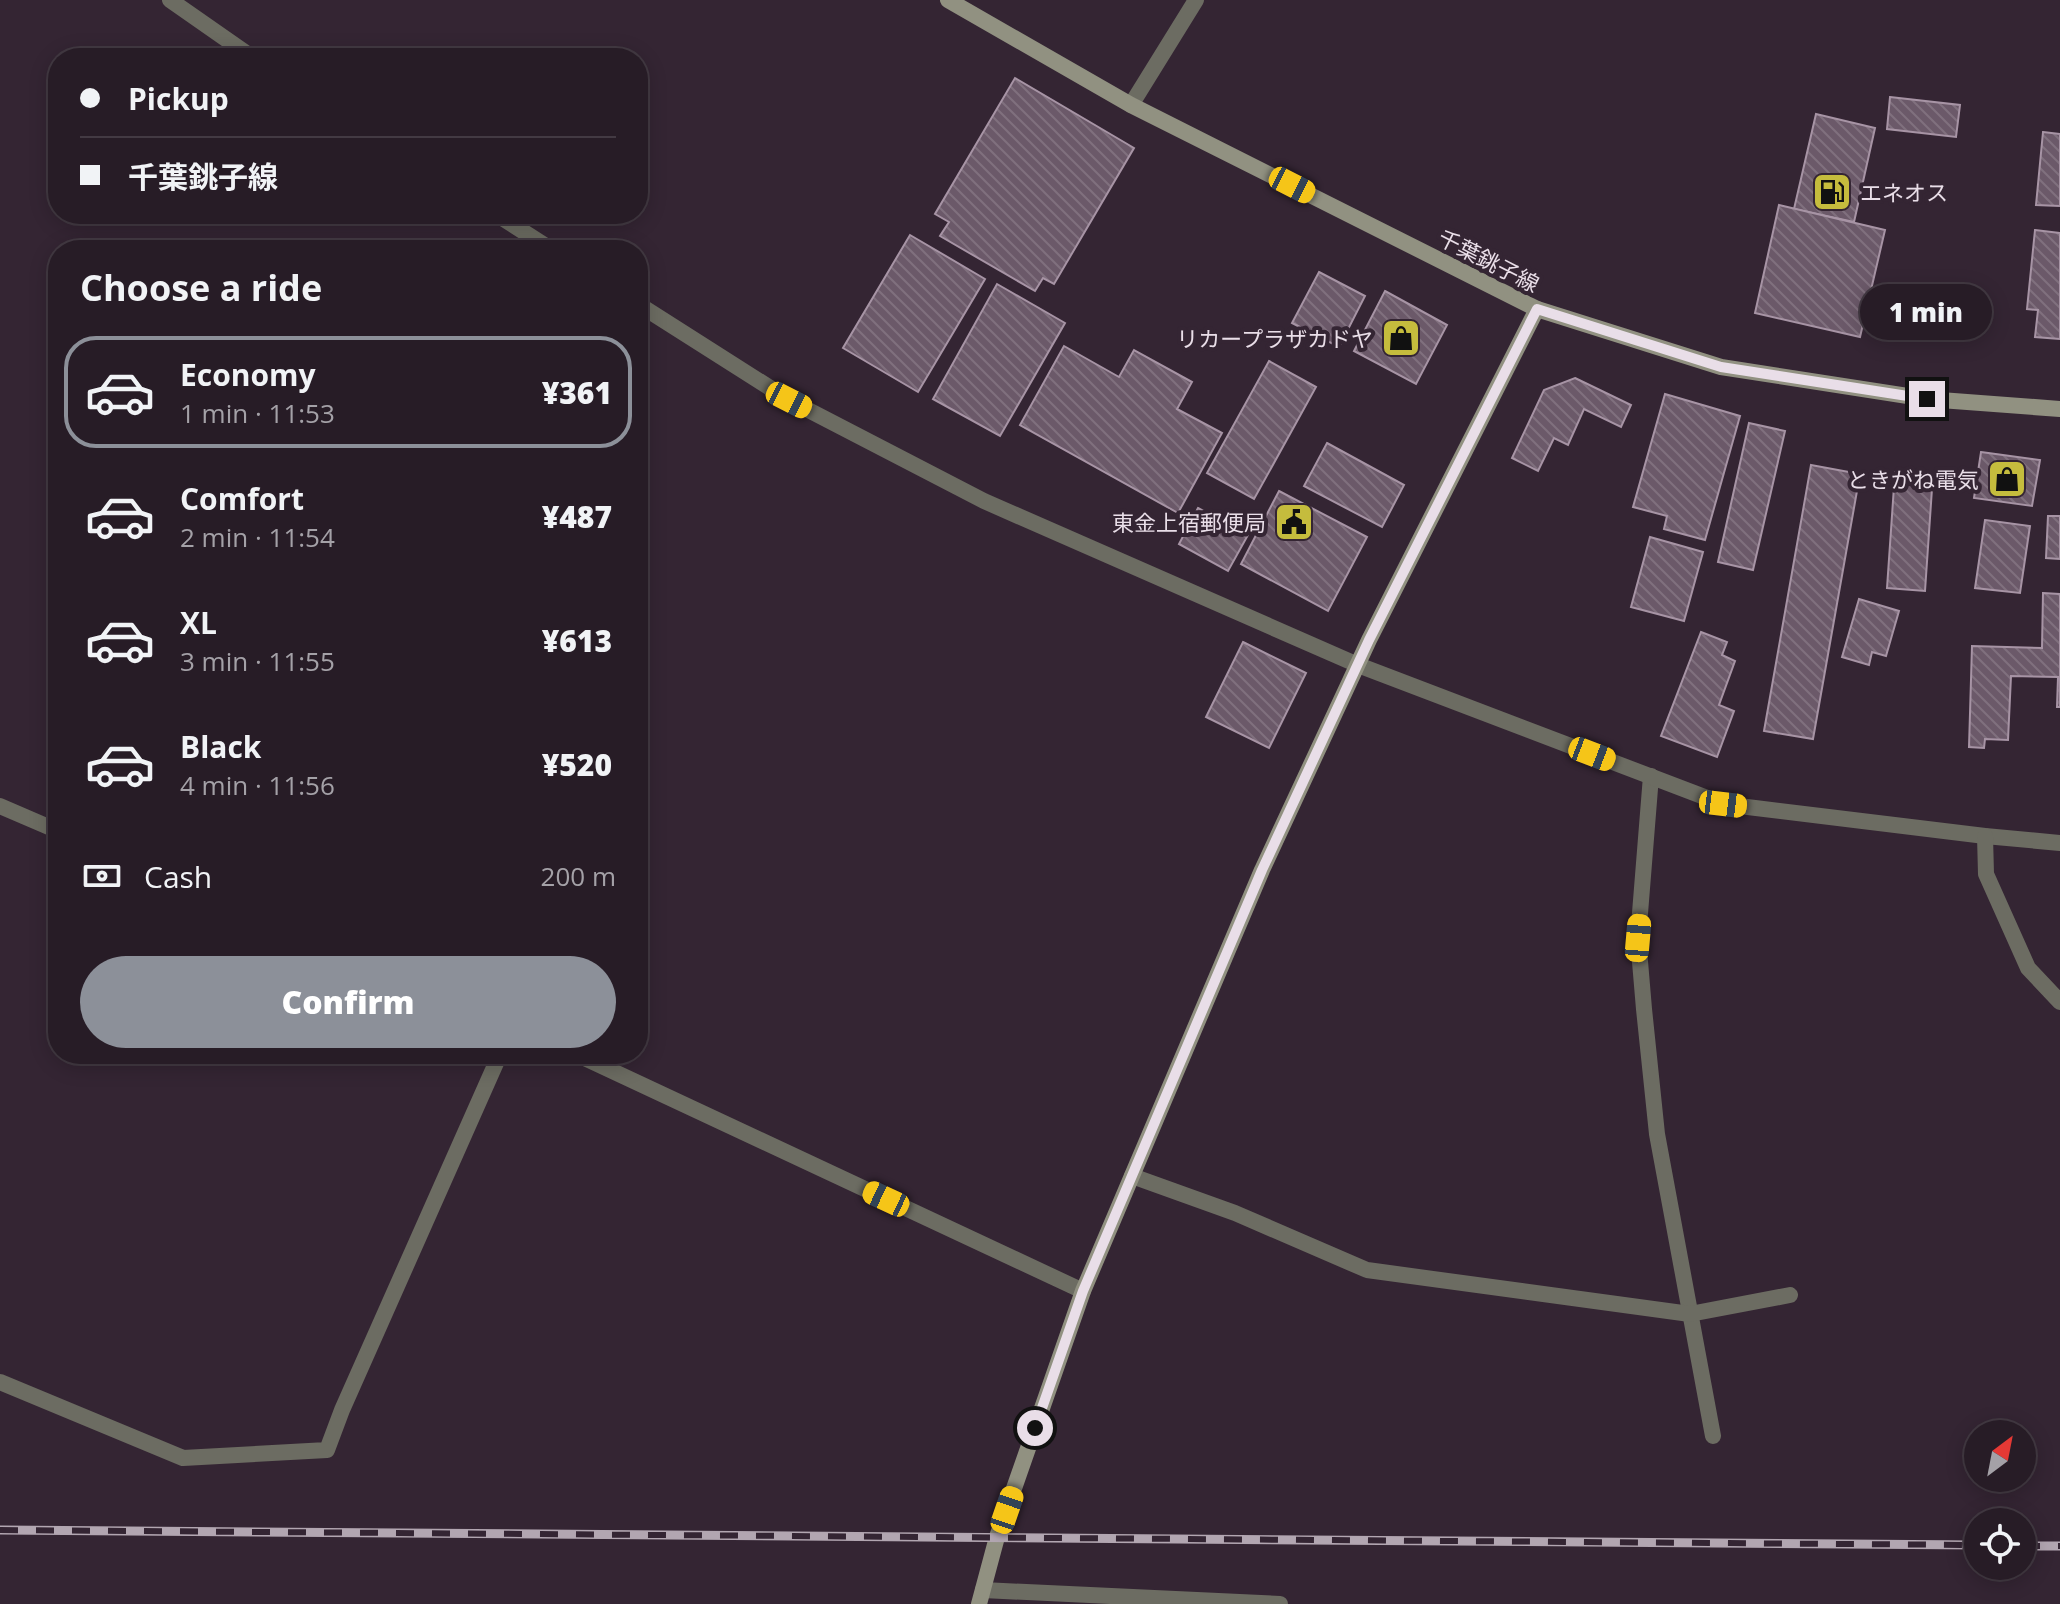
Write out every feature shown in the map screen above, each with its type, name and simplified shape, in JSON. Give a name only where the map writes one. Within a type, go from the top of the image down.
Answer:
[{"type":"street","points":[[170,0],[239,48]]},
{"type":"street","name":"千葉銚子線","points":[[948,0],[1131,105],[1537,309],[1721,367],[1927,399],[2060,409]]},
{"type":"street","points":[[1131,105],[1196,0]]},
{"type":"street","points":[[512,224],[536,240]]},
{"type":"street","points":[[1280,1604],[981,1597],[997,1537],[1083,1291],[1262,870],[1358,665],[1537,309]]},
{"type":"street","points":[[648,310],[789,400],[984,501],[1358,665],[1723,804],[2060,843]]},
{"type":"street","points":[[1651,776],[1638,938],[1657,1134],[1713,1436]]},
{"type":"street","points":[[0,806],[48,827]]},
{"type":"street","points":[[1985,836],[1986,874],[2028,968],[2060,1002]]},
{"type":"street","points":[[0,1382],[183,1458],[327,1450],[496,1064]]},
{"type":"street","points":[[597,1064],[1083,1291]]},
{"type":"street","points":[[1132,1176],[1235,1213],[1367,1270],[1690,1314],[1790,1295]]},
{"type":"building","points":[[1015,78],[1134,148],[1054,284],[1043,278],[1035,291],[940,236],[949,222],[935,214]]},
{"type":"building","points":[[1890,97],[1960,105],[1956,137],[1887,129]]},
{"type":"building","points":[[1816,114],[1875,128],[1854,222],[1794,209]]},
{"type":"building","points":[[2043,132],[2060,134],[2060,206],[2036,205]]},
{"type":"building","points":[[1779,205],[1885,230],[1860,337],[1755,313]]},
{"type":"building","points":[[2035,230],[2060,233],[2060,339],[2035,337],[2038,310],[2027,309]]},
{"type":"building","points":[[910,235],[985,279],[918,392],[843,348]]},
{"type":"building","points":[[1319,272],[1365,296],[1339,347],[1292,323]]},
{"type":"building","points":[[997,284],[1065,323],[1000,436],[933,399]]},
{"type":"building","name":"リカープラザカドヤ","points":[[1385,291],[1447,325],[1416,384],[1354,351]]},
{"type":"building","points":[[1064,346],[1119,377],[1134,350],[1192,382],[1177,409],[1222,433],[1178,513],[1020,425]]},
{"type":"building","points":[[1269,361],[1316,387],[1254,499],[1207,473]]},
{"type":"building","points":[[1575,378],[1631,405],[1621,427],[1584,409],[1568,445],[1554,438],[1538,471],[1512,458],[1544,390]]},
{"type":"building","points":[[1665,394],[1740,416],[1705,540],[1664,529],[1667,516],[1633,507]]},
{"type":"building","points":[[1749,423],[1785,431],[1753,570],[1718,562]]},
{"type":"building","points":[[1327,443],[1404,485],[1382,527],[1304,486]]},
{"type":"building","name":"ときがね電気","points":[[1981,452],[2040,460],[2032,506],[1974,498]]},
{"type":"building","points":[[1811,465],[1860,474],[1813,739],[1764,731]]},
{"type":"building","points":[[1895,472],[1933,474],[1925,591],[1887,588]]},
{"type":"building","points":[[1279,491],[1367,537],[1328,611],[1241,564]]},
{"type":"building","points":[[1198,508],[1248,535],[1228,571],[1179,544]]},
{"type":"building","points":[[2048,516],[2060,516],[2060,559],[2046,558]]},
{"type":"building","points":[[1985,520],[2030,526],[2020,593],[1975,588]]},
{"type":"building","points":[[1650,537],[1703,552],[1684,621],[1631,607]]},
{"type":"building","points":[[2043,593],[2060,594],[2060,707],[2057,707],[2058,677],[2011,676],[2008,740],[1985,739],[1984,748],[1969,747],[1972,646],[2042,648]]},
{"type":"building","points":[[1859,599],[1899,611],[1886,656],[1872,652],[1869,665],[1842,657]]},
{"type":"building","points":[[1701,632],[1727,642],[1722,655],[1735,661],[1719,705],[1734,711],[1717,757],[1661,736]]},
{"type":"building","points":[[1243,642],[1306,673],[1269,748],[1206,717]]},
{"type":"railway","points":[[0,1530],[1964,1545]]},
{"type":"railway","points":[[2036,1546],[2060,1546]]},
{"type":"place","name":"エネオス","points":[[1832,192]]},
{"type":"place","name":"リカープラザカドヤ","points":[[1401,338]]},
{"type":"place","name":"ときがね電気","points":[[2007,479]]},
{"type":"place","name":"東金上宿郵便局","points":[[1294,522]]},
{"type":"route","points":[[1035,1428],[1083,1291],[1262,870],[1369,640],[1537,309],[1721,367],[1927,399]]}]
